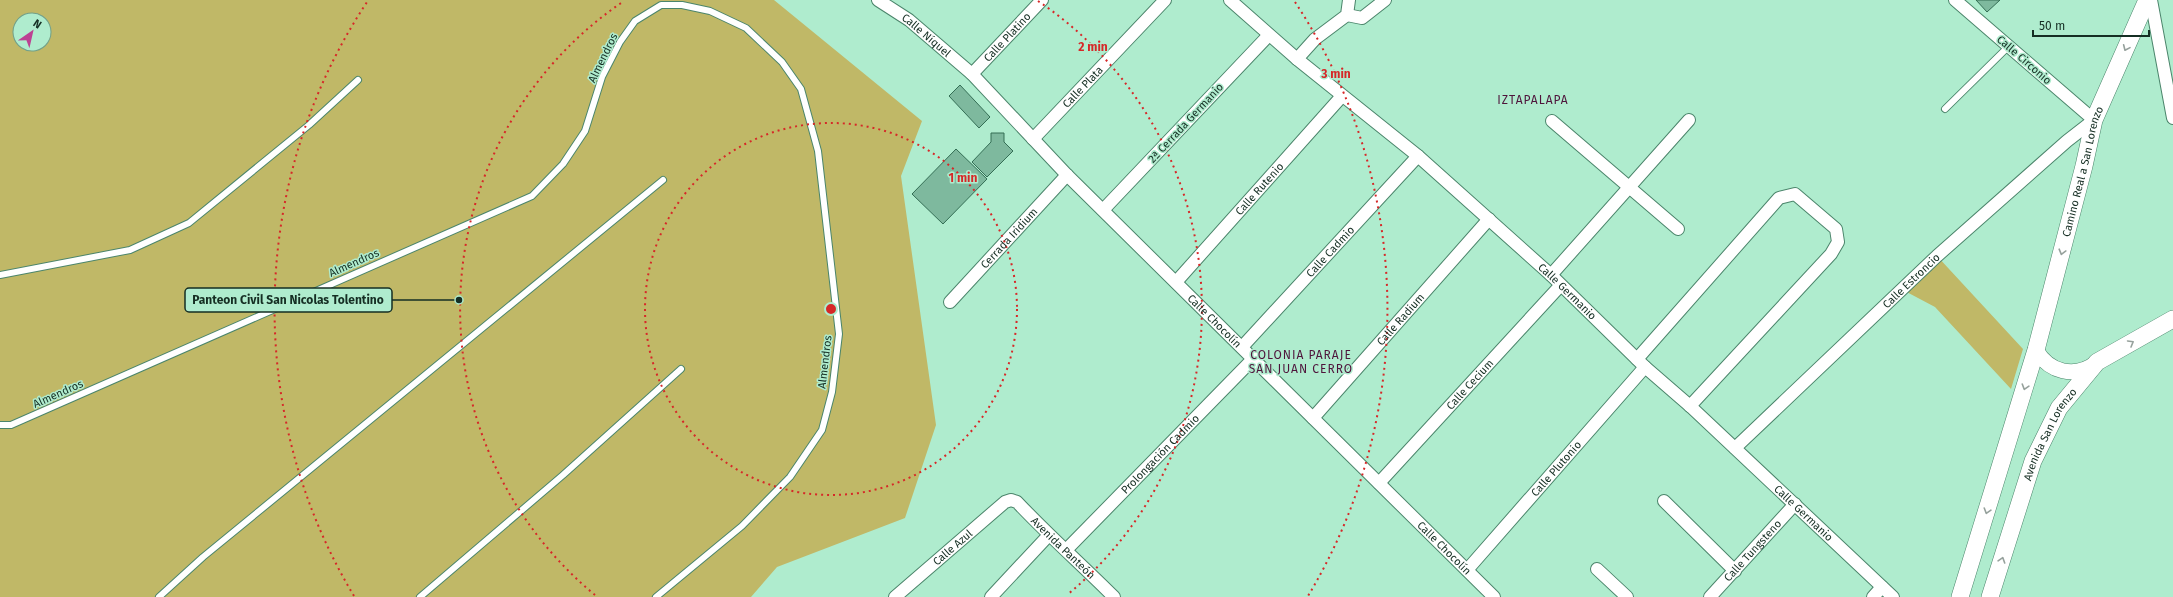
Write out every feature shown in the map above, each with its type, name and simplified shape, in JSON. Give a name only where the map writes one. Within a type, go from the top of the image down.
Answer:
[{"type":"main road","name":"Camino Real a San Lorenzo","points":[[2036,350],[2084,166],[2094,120],[2147,0]]},
{"type":"main road","name":"Avenida San Lorenzo","points":[[1990,597],[2033,461],[2059,408],[2097,362],[2173,319]]},
{"type":"main road","points":[[1960,597],[2036,350]]},
{"type":"street","name":"Calle Níquel","points":[[878,0],[909,20],[972,74]]},
{"type":"street","name":"Calle Platino","points":[[972,74],[1042,0]]},
{"type":"street","name":"Calle Plata","points":[[1033,140],[1165,0]]},
{"type":"street","name":"Calle Germanio","points":[[1230,0],[1297,59],[1418,156],[1489,219],[1551,275],[1560,286],[1641,363],[1690,406],[1893,597]]},
{"type":"street","points":[[1297,59],[1314,39],[1347,15],[1349,0]]},
{"type":"street","points":[[1347,15],[1362,18],[1385,0]]},
{"type":"street","name":"Calle Circonio","points":[[1955,0],[2094,120]]},
{"type":"street","points":[[2151,0],[2173,118]]},
{"type":"street","name":"2ª Cerrada Germanio","points":[[1103,210],[1269,35]]},
{"type":"street","name":"Calle Chocolín","points":[[972,74],[1067,175],[1242,346],[1494,597]]},
{"type":"street","name":"Calle Rutenio","points":[[1176,282],[1342,96]]},
{"type":"street","points":[[1551,275],[1689,120]]},
{"type":"street","name":"Calle Estroncio","points":[[1735,448],[1937,256],[2067,141],[2094,120]]},
{"type":"street","points":[[1552,121],[1678,229]]},
{"type":"street","name":"Calle Cadmio","points":[[1242,346],[1418,156]]},
{"type":"street","name":"Cerrada Iridium","points":[[950,302],[1067,175]]},
{"type":"street","name":"Calle Plutonio","points":[[1467,570],[1779,198],[1796,194],[1836,230],[1838,242],[1831,254],[1690,406]]},
{"type":"street","name":"Calle Radium","points":[[1313,418],[1489,219]]},
{"type":"street","name":"Calle Cecium","points":[[1379,483],[1560,286]]},
{"type":"street","points":[[2036,350],[2047,364],[2062,371],[2084,370],[2097,362]]},
{"type":"street","name":"Prolongación Cadmio","points":[[1067,550],[1254,358]]},
{"type":"street","name":"Avenida Panteón","points":[[1011,500],[1017,502],[1048,536],[1067,550],[1114,597]]},
{"type":"street","name":"Calle Azul","points":[[895,597],[1005,502],[1011,500]]},
{"type":"street","points":[[1664,501],[1735,570]]},
{"type":"street","name":"Calle Tungsteno","points":[[1710,597],[1795,504]]},
{"type":"street","points":[[991,597],[1048,536]]},
{"type":"street","points":[[1597,569],[1627,597]]},
{"type":"street","points":[[1873,597],[1882,587]]},
{"type":"lane","name":"Almendros","points":[[0,426],[11,425],[18,422],[532,196],[563,164],[585,131],[602,77],[620,42],[636,22],[661,5],[682,5],[710,11],[746,28],[763,42],[782,62],[801,89],[818,151],[839,334],[832,392],[822,430],[790,477],[742,526],[656,597]]},
{"type":"lane","points":[[1945,109],[2008,47]]},
{"type":"lane","points":[[0,275],[130,250],[189,223],[309,124],[358,80]]},
{"type":"lane","points":[[159,597],[203,557],[663,180]]},
{"type":"lane","points":[[420,597],[563,474],[681,369]]},
{"type":"shaded area","points":[[0,0],[774,0],[922,121],[901,176],[936,425],[905,518],[777,567],[751,597],[0,597]]},
{"type":"shaded area","points":[[1937,256],[2023,349],[2011,389],[1935,307],[1901,289]]},
{"type":"building","points":[[1976,0],[2000,0],[1987,12]]},
{"type":"building","points":[[960,85],[990,117],[979,128],[949,96]]},
{"type":"building","points":[[991,133],[1004,133],[1004,142],[1013,151],[987,177],[972,162],[991,142]]},
{"type":"building","points":[[956,149],[987,179],[943,224],[912,194]]},
{"type":"place","name":"Panteon Civil San Nicolas Tolentino","points":[[459,300]]},
{"type":"district","name":"IZTAPALAPA","points":[[1533,100]]},
{"type":"district","name":"COLONIA PARAJE SAN JUAN CERRO","points":[[1301,362]]}]
